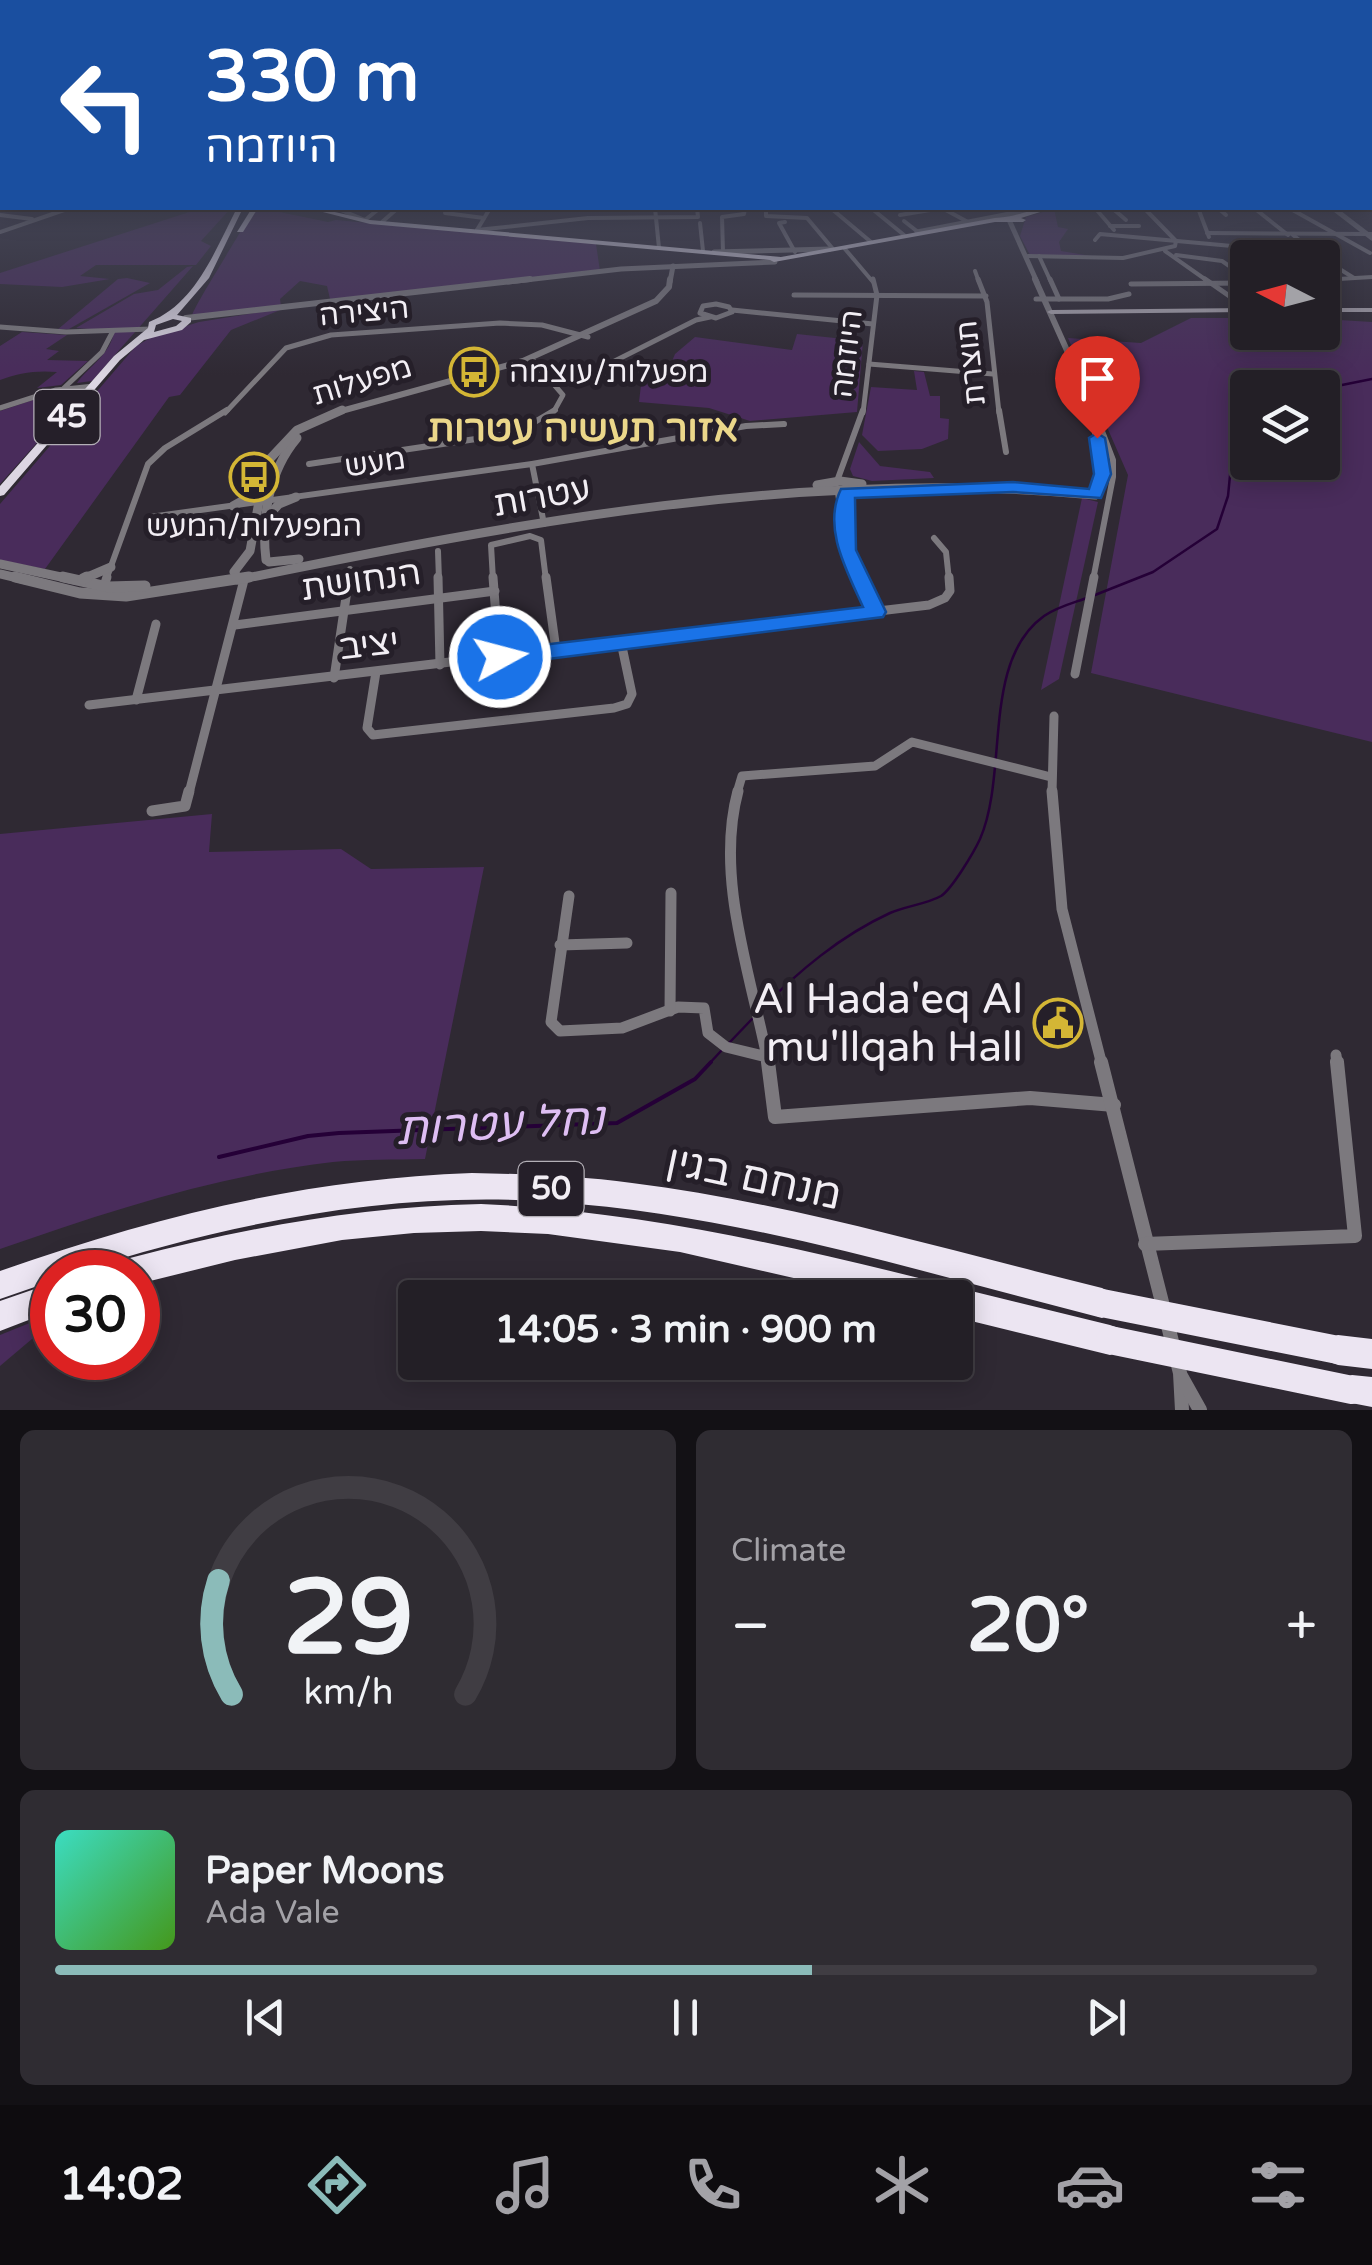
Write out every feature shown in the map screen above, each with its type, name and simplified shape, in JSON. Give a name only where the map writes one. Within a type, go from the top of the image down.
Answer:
[{"type":"highway","points":[[185,320],[225,244]]},
{"type":"highway","points":[[216,264],[230,244]]},
{"type":"highway","points":[[608,244],[774,259],[871,244]]},
{"type":"highway","points":[[774,259],[819,254]]},
{"type":"highway","name":"45","points":[[153,328],[187,302],[216,264]]},
{"type":"highway","name":"45","points":[[170,316],[185,320]]},
{"type":"highway","name":"45","points":[[0,494],[121,354],[134,332],[185,320]]},
{"type":"highway","name":"מנחם בגין","points":[[0,1285],[137,1239],[293,1203],[359,1193],[475,1186],[635,1197],[750,1216],[1102,1302],[1372,1354]]},
{"type":"highway","name":"מנחם בגין","points":[[160,1265],[289,1234],[414,1219],[486,1218],[631,1228],[728,1245],[867,1280]]},
{"type":"highway","points":[[0,1316],[30,1304]]},
{"type":"highway","points":[[973,1306],[1110,1340],[1362,1391]]},
{"type":"main road","points":[[1053,306],[1073,312],[1230,310]]},
{"type":"main road","points":[[1340,310],[1372,310]]},
{"type":"street","points":[[616,244],[723,252],[795,252],[860,244]]},
{"type":"street","points":[[657,244],[658,248]]},
{"type":"street","points":[[702,244],[703,251]]},
{"type":"street","points":[[723,244],[723,252]]},
{"type":"street","points":[[790,244],[795,252]]},
{"type":"street","points":[[829,244],[833,248]]},
{"type":"street","points":[[1020,244],[1053,306],[1072,364]]},
{"type":"street","points":[[1165,251],[1173,244]]},
{"type":"street","points":[[1208,244],[1230,246]]},
{"type":"street","points":[[1208,244],[1217,260],[1230,269]]},
{"type":"street","name":"היוזמה","points":[[842,486],[862,419],[877,296],[872,277],[846,249]]},
{"type":"street","points":[[1028,256],[1111,257],[1165,251],[1230,298]]},
{"type":"street","points":[[1173,255],[1217,260]]},
{"type":"street","points":[[1039,256],[1072,364]]},
{"type":"street","points":[[185,320],[410,292],[774,259]]},
{"type":"street","points":[[585,336],[665,300],[678,286],[675,266]]},
{"type":"street","points":[[1340,269],[1355,278]]},
{"type":"street","name":"תוצרת","points":[[975,271],[986,296],[1006,452]]},
{"type":"street","points":[[1340,279],[1372,277]]},
{"type":"street","points":[[1131,284],[1230,282]]},
{"type":"street","points":[[1036,298],[1053,306],[1129,294]]},
{"type":"street","points":[[794,295],[986,296]]},
{"type":"street","points":[[699,317],[701,308],[710,304],[731,312],[873,324]]},
{"type":"street","points":[[558,385],[588,375],[699,317],[731,312]]},
{"type":"street","name":"היצירה","points":[[102,591],[148,464],[166,448],[221,417],[271,360],[293,344],[330,335],[500,324],[571,335]]},
{"type":"street","points":[[0,327],[66,332],[134,332],[153,328]]},
{"type":"street","points":[[64,388],[102,352],[113,331]]},
{"type":"street","name":"מפעלות","points":[[268,561],[268,516],[276,467],[285,450],[320,424],[516,368],[571,335],[585,336]]},
{"type":"street","name":"מפעלות","points":[[152,810],[184,806],[241,602],[241,572],[250,550],[264,468],[275,450],[314,420],[531,360],[585,336]]},
{"type":"street","points":[[531,360],[549,376]]},
{"type":"street","points":[[309,464],[516,433],[544,421],[558,410],[563,400],[558,385],[531,360]]},
{"type":"street","points":[[869,364],[993,374]]},
{"type":"street","name":"עטרות","points":[[241,572],[268,561],[543,521],[842,486],[1013,487],[1091,496],[1098,490],[1103,474],[1094,430],[1097,418],[1072,364]]},
{"type":"street","points":[[516,368],[540,370]]},
{"type":"street","points":[[0,408],[64,388],[94,386]]},
{"type":"street","points":[[1075,674],[1113,477],[1113,460],[1097,418]]},
{"type":"street","name":"מעש","points":[[259,497],[270,501],[532,464],[740,427],[784,424]]},
{"type":"street","points":[[532,464],[543,521]]},
{"type":"street","points":[[842,486],[848,556],[876,612]]},
{"type":"street","points":[[272,489],[296,497]]},
{"type":"street","points":[[150,517],[233,506],[259,497]]},
{"type":"street","points":[[268,516],[279,504],[296,497]]},
{"type":"street","name":"עטרות","points":[[241,572],[259,577],[543,521]]},
{"type":"street","points":[[500,657],[492,542],[536,536],[541,540],[556,650]]},
{"type":"street","name":"יציב","points":[[89,704],[218,692],[928,605],[948,595],[946,552],[934,538]]},
{"type":"street","points":[[438,552],[440,664]]},
{"type":"street","points":[[259,577],[268,561]]},
{"type":"street","points":[[0,564],[71,579],[102,591]]},
{"type":"street","points":[[71,579],[91,578],[110,567]]},
{"type":"street","points":[[334,678],[350,569]]},
{"type":"street","points":[[0,574],[132,596],[241,572]]},
{"type":"street","name":"מפעלות","points":[[241,602],[259,577]]},
{"type":"street","name":"הנחושת","points":[[235,625],[494,591]]},
{"type":"street","points":[[136,700],[156,624]]},
{"type":"street","points":[[376,672],[367,728],[373,735],[614,708],[627,704],[632,694],[621,642]]},
{"type":"street","points":[[1054,716],[1051,777],[1062,909],[1180,1373],[1182,1410]]},
{"type":"street","points":[[1051,777],[912,742],[875,766],[742,776],[732,800],[733,877],[768,1057],[774,1117],[1030,1098],[1114,1105]]},
{"type":"street","points":[[670,1011],[671,893]]},
{"type":"street","points":[[569,896],[551,1022],[560,1031],[622,1028],[670,1011],[704,1008],[708,1033],[726,1047],[768,1057]]},
{"type":"street","points":[[560,945],[627,943]]},
{"type":"street","points":[[1145,1244],[1355,1236],[1336,1055]]},
{"type":"street","points":[[1180,1373],[1200,1410]]},
{"type":"shaded area","points":[[91,244],[211,246],[196,265],[96,265],[80,276],[110,279],[62,287],[0,284],[0,273]]},
{"type":"shaded area","points":[[233,244],[594,244],[600,271],[330,299],[327,286],[300,281],[280,299],[281,306],[192,316]]},
{"type":"shaded area","points":[[1024,244],[1059,244],[1061,251],[1091,256],[1030,255]]},
{"type":"shaded area","points":[[193,266],[92,381],[77,383],[104,353],[114,331],[76,328],[134,294],[158,290]]},
{"type":"shaded area","points":[[118,279],[150,283],[69,329],[57,330]]},
{"type":"shaded area","points":[[285,308],[231,330],[180,395],[169,397],[45,569],[0,560],[0,504],[136,346],[199,322]]},
{"type":"shaded area","points":[[1191,318],[1230,318],[1230,350],[1340,350],[1340,320],[1372,322],[1372,742],[1091,673],[1128,475],[1068,338],[1141,343]]},
{"type":"shaded area","points":[[22,332],[67,335],[46,349],[59,351],[47,360],[88,361],[61,385],[37,388],[57,372],[27,373],[0,380],[0,346]]},
{"type":"shaded area","points":[[797,334],[863,341],[857,412],[750,421],[709,408],[639,402],[641,385],[668,371],[675,354],[695,337],[792,350]]},
{"type":"shaded area","points":[[914,371],[924,372],[930,396],[940,396],[940,418],[949,419],[948,439],[922,449],[878,451],[862,435],[871,387],[917,390]]},
{"type":"shaded area","points":[[86,388],[0,484],[0,411],[66,389]]},
{"type":"shaded area","points":[[859,442],[880,466],[930,472],[934,478],[872,481],[853,476],[850,469]]},
{"type":"shaded area","points":[[1082,498],[1098,502],[1059,679],[1041,690]]},
{"type":"shaded area","points":[[212,814],[209,852],[341,849],[371,869],[484,867],[425,1159],[333,1162],[248,1176],[123,1208],[0,1249],[0,834]]},
{"type":"shaded area","points":[[30,1323],[30,1341],[0,1366],[0,1335]]},
{"type":"waterway","name":"נחל עטרות","points":[[1340,385],[1372,379]]},
{"type":"waterway","name":"נחל עטרות","points":[[1095,595],[1153,572],[1217,529],[1230,476]]},
{"type":"waterway","name":"נחל עטרות","points":[[761,1009],[837,943],[890,913],[935,899],[951,886],[977,845],[988,812],[999,720],[1012,661],[1024,636],[1044,616],[1087,598]]},
{"type":"waterway","name":"נחל עטרות","points":[[730,1042],[752,1019]]},
{"type":"waterway","name":"נחל עטרות","points":[[708,1065],[721,1051]]},
{"type":"waterway","name":"נחל עטרות","points":[[219,1157],[308,1136],[339,1133],[617,1123],[695,1079],[711,1062]]},
{"type":"place","name":"מפעלות/עוצמה","points":[[474,372]]},
{"type":"place","name":"המפעלות/המעש","points":[[254,477]]},
{"type":"place","name":"Al Hada'eq Al mu'llqah Hall","points":[[1058,1023]]},
{"type":"district","name":"אזור תעשיה עטרות","points":[[583,429]]},
{"type":"route","points":[[500,657],[876,612],[847,550],[843,507],[847,493],[1013,487],[1095,495],[1103,474],[1097,438]]}]
